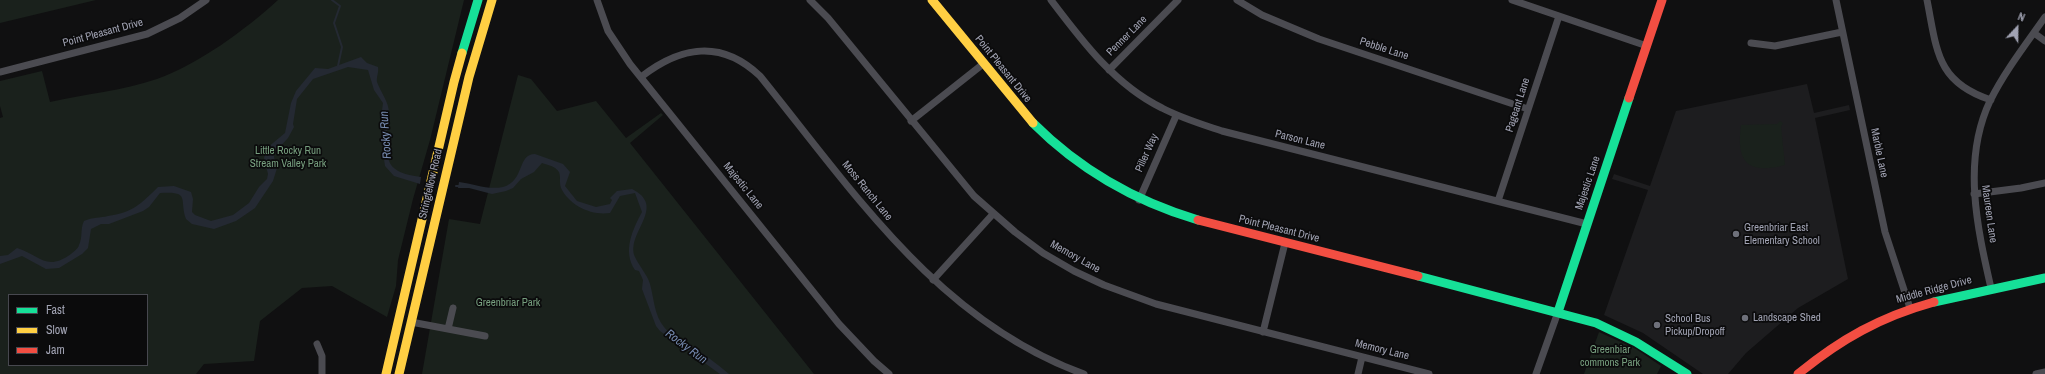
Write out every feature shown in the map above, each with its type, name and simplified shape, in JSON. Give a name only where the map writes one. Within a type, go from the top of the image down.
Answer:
[{"type":"street","name":"Point Pleasant Drive","points":[[0,72],[147,34],[180,18],[206,0]]},
{"type":"street","name":"Stringfellow Road","points":[[386,374],[452,88],[478,0]]},
{"type":"street","name":"Stringfellow Road","points":[[400,374],[469,77],[492,0]]},
{"type":"street","name":"Majestic Lane","points":[[597,0],[604,22],[612,38],[641,77],[839,324],[874,361],[889,374]]},
{"type":"street","name":"Memory Lane","points":[[810,0],[828,18],[961,182],[993,214],[1044,253],[1104,285],[1156,304],[1429,374]]},
{"type":"street","name":"Point Pleasant Drive","points":[[932,0],[1027,117],[1059,149],[1098,178],[1139,200],[1174,214],[1558,312],[1609,327],[1643,344],[1687,374]]},
{"type":"street","name":"Parson Lane","points":[[1051,0],[1109,70],[1144,98],[1176,116],[1222,131],[1587,224]]},
{"type":"street","name":"Penner Lane","points":[[1109,70],[1178,0]]},
{"type":"street","name":"Pebble Lane","points":[[1237,0],[1262,15],[1319,39],[1528,108]]},
{"type":"street","points":[[1512,0],[1647,46]]},
{"type":"street","name":"Majestic Lane","points":[[1536,374],[1662,0]]},
{"type":"street","name":"Marble Lane","points":[[1836,0],[1885,232],[1910,308]]},
{"type":"street","points":[[1927,0],[1939,55],[1947,72],[1968,91],[1991,100]]},
{"type":"street","name":"Pageant Lane","points":[[1498,201],[1559,16]]},
{"type":"street","name":"Maureen Lane","points":[[1991,288],[1974,194],[1977,148],[1982,124],[1991,100],[2001,82],[2045,17]]},
{"type":"street","points":[[1752,43],[1776,46],[1842,32]]},
{"type":"street","points":[[2034,33],[2045,41]]},
{"type":"street","name":"Moss Ranch Lane","points":[[641,77],[668,58],[698,51],[721,54],[748,66],[760,76],[890,236],[933,280],[966,308],[1001,332],[1080,373]]},
{"type":"street","points":[[911,121],[983,64]]},
{"type":"street","name":"Piller Way","points":[[1139,200],[1176,116]]},
{"type":"street","points":[[1974,194],[2021,188],[2045,183]]},
{"type":"street","points":[[933,280],[993,214]]},
{"type":"street","points":[[1264,332],[1285,243]]},
{"type":"street","name":"Middle Ridge Drive","points":[[1798,374],[1843,340],[1867,326],[1910,308],[1991,288],[2045,278]]},
{"type":"street","points":[[448,329],[453,308]]},
{"type":"street","points":[[411,322],[485,336]]},
{"type":"street","points":[[317,344],[322,356],[322,374]]},
{"type":"street","points":[[1358,374],[1362,357]]},
{"type":"street","points":[[2036,374],[2045,372]]},
{"type":"shaded area","name":"Greenbriar East Elementary School","points":[[1807,84],[1814,113],[1849,105],[1850,110],[1815,118],[1848,279],[1798,308],[1746,353],[1728,374],[1703,374],[1643,333],[1604,315],[1648,190],[1612,179],[1614,174],[1650,186],[1676,111]]},
{"type":"green space","points":[[0,0],[96,0],[0,23]]},
{"type":"green space","name":"Little Rocky Run Stream Valley Park","points":[[278,0],[464,0],[430,140],[413,199],[398,260],[396,286],[387,317],[332,286],[302,288],[260,321],[254,361],[204,364],[196,374],[0,374],[0,118],[3,117],[0,106],[0,81],[42,71],[50,102],[144,83],[173,73],[189,65],[221,45],[251,23]]},
{"type":"green space","name":"Greenbriar Park","points":[[518,75],[531,79],[557,111],[596,101],[626,138],[661,113],[663,115],[630,143],[814,374],[422,374],[449,219],[480,224]]},
{"type":"green space","points":[[1780,121],[1783,123],[1781,127],[1785,165],[1772,168],[1761,168],[1747,163],[1740,148],[1741,125],[1777,124]]},
{"type":"green space","name":"Greenbiar commons Park","points":[[1599,332],[1636,349],[1661,366],[1657,374],[1584,374]]},
{"type":"water","points":[[361,57],[367,63],[378,67],[377,82],[389,109],[387,150],[390,164],[401,172],[421,177],[420,184],[394,176],[385,166],[383,152],[385,137],[381,118],[383,103],[374,90],[368,70],[348,67],[313,79],[297,99],[293,124],[294,127],[288,138],[274,153],[274,158],[278,165],[273,181],[255,208],[236,221],[214,229],[192,224],[186,219],[183,201],[180,195],[176,193],[160,193],[149,207],[143,211],[109,224],[101,224],[91,229],[88,248],[82,254],[59,268],[46,269],[22,256],[0,264],[0,256],[8,255],[17,248],[49,262],[55,262],[62,259],[77,249],[81,239],[84,221],[93,218],[116,215],[130,210],[147,198],[158,187],[174,186],[191,192],[193,199],[192,212],[195,215],[211,221],[233,215],[249,203],[259,187],[267,179],[268,174],[264,158],[267,148],[285,133],[291,103],[296,91],[315,68],[328,69]]},
{"type":"water","name":"Rocky Run","points":[[535,154],[563,164],[570,172],[565,186],[577,201],[596,207],[610,204],[612,200],[610,198],[617,191],[632,189],[642,196],[646,204],[646,212],[633,248],[635,257],[650,284],[658,317],[669,332],[687,342],[729,374],[720,374],[660,331],[656,326],[642,289],[643,280],[639,271],[635,270],[631,263],[629,255],[632,233],[642,212],[635,193],[620,196],[610,213],[595,213],[588,211],[569,200],[560,186],[560,174],[556,168],[542,163],[534,172],[521,179],[513,188],[506,191],[492,194],[469,188],[458,188],[459,182],[497,188],[510,184],[515,179],[526,158],[529,155]]},
{"type":"waterway","points":[[332,0],[340,6],[334,23],[342,47],[338,66]]},
{"type":"waterway","name":"Rocky Run","points":[[456,186],[461,186]]},
{"type":"traffic: fast","points":[[462,53],[478,0]]},
{"type":"traffic: fast","points":[[1558,312],[1629,98]]},
{"type":"traffic: fast","points":[[1033,123],[1070,155],[1109,182],[1152,203],[1198,220]]},
{"type":"traffic: fast","points":[[1418,276],[1596,323],[1636,342],[1687,374]]},
{"type":"traffic: fast","points":[[1934,302],[2045,278]]},
{"type":"traffic: slow","points":[[399,374],[469,77],[492,0]]},
{"type":"traffic: slow","points":[[932,0],[1033,123]]},
{"type":"traffic: slow","points":[[386,374],[462,53]]},
{"type":"traffic: jam","points":[[1629,98],[1662,0]]},
{"type":"traffic: jam","points":[[1198,220],[1418,276]]},
{"type":"traffic: jam","points":[[1798,374],[1814,361],[1862,330],[1896,315],[1934,302]]},
{"type":"place","name":"Greenbriar East Elementary School","points":[[1736,234]]},
{"type":"place","name":"Landscape Shed","points":[[1745,318]]},
{"type":"place","name":"School Bus Pickup/Dropoff","points":[[1657,325]]}]
